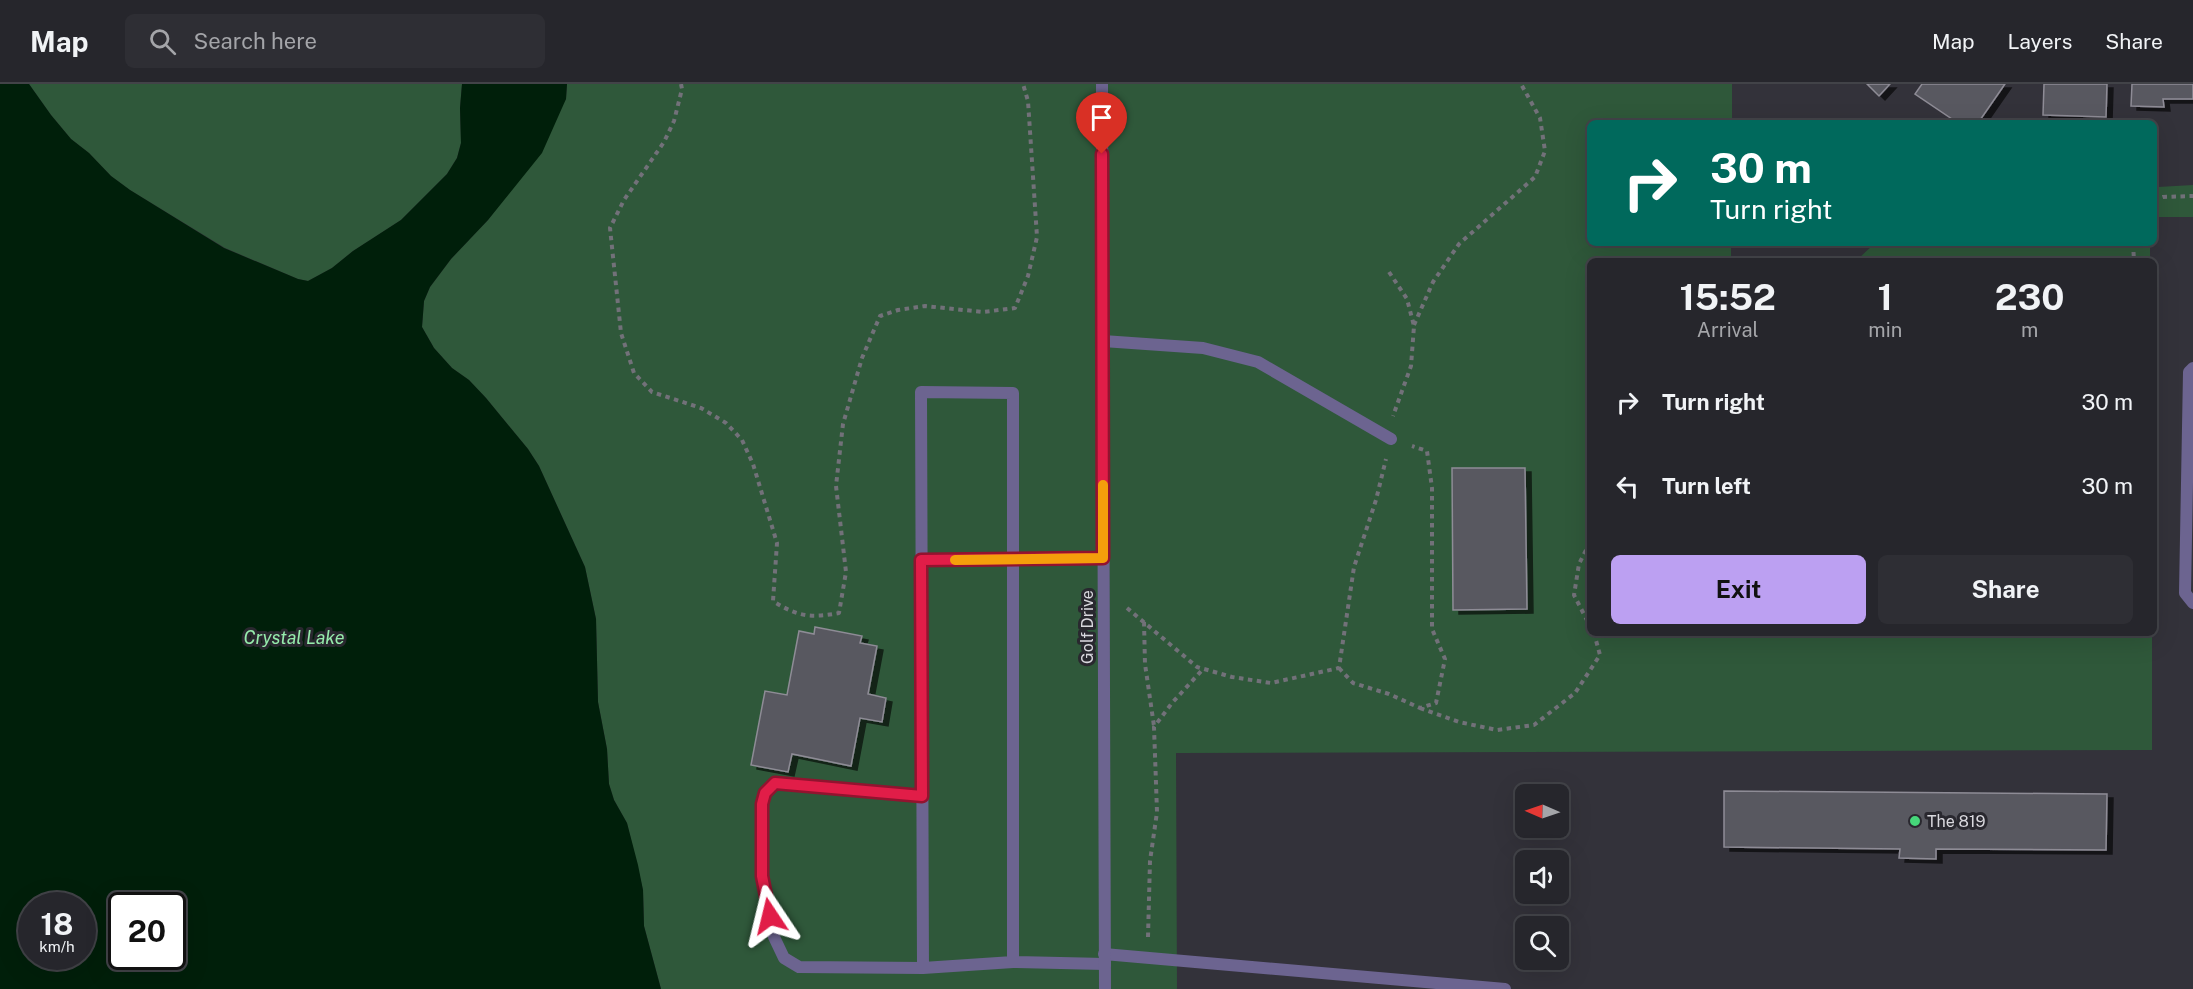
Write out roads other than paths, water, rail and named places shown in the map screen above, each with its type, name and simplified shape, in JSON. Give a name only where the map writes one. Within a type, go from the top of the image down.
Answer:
[{"type":"street","name":"Golf Drive","points":[[1102,84],[1105,989]]},
{"type":"street","points":[[1103,341],[1203,348],[1258,362],[1391,438]]},
{"type":"street","points":[[2193,368],[2189,372],[2185,593],[2193,603]]},
{"type":"street","points":[[923,968],[921,392],[1013,393],[1013,962]]},
{"type":"street","points":[[921,560],[1103,558]]},
{"type":"street","points":[[922,796],[775,783],[765,793],[762,804],[762,876],[774,937],[784,958],[799,967],[923,968],[1105,959],[1505,989]]},
{"type":"water","name":"Crystal Lake","points":[[0,84],[29,84],[71,139],[89,153],[111,176],[130,190],[224,248],[308,281],[332,268],[353,251],[401,220],[447,174],[457,158],[461,143],[462,84],[567,84],[566,99],[542,153],[488,220],[451,259],[430,287],[424,301],[422,327],[434,348],[452,368],[469,380],[486,398],[528,449],[539,466],[585,567],[596,619],[598,702],[607,749],[609,784],[614,800],[627,823],[638,865],[643,890],[644,926],[661,989],[0,989]]},
{"type":"water","points":[[1878,636],[1901,636],[1886,638]]},
{"type":"place","name":"The 819","points":[[1915,821]]}]
